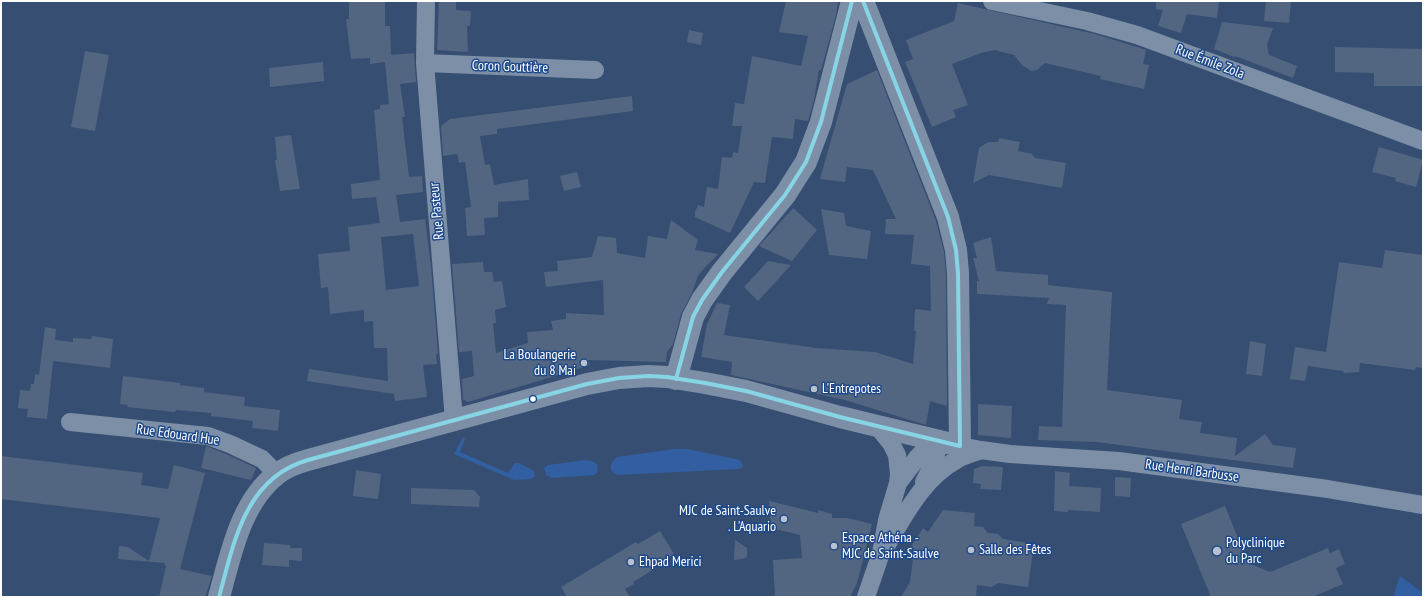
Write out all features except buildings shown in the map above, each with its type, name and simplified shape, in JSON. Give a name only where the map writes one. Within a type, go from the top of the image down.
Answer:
[{"type":"street","name":"Rue Pasteur","points":[[426,1],[425,63],[454,420]]},
{"type":"street","points":[[676,379],[690,324],[702,300],[722,272],[785,195],[809,156],[821,122],[852,1]]},
{"type":"street","points":[[864,1],[948,217],[954,239],[958,272],[954,444],[958,459],[932,477],[917,495]]},
{"type":"street","name":"Rue Émile Zola","points":[[992,1],[1087,21],[1137,35],[1423,142]]},
{"type":"street","name":"Coron Gouttière","points":[[425,63],[595,70]]},
{"type":"street","points":[[220,597],[242,522],[258,494],[277,474],[291,466],[454,420],[608,380],[648,376],[676,379],[746,391],[878,427],[954,444]]},
{"type":"street","name":"Rue Edouard Hue","points":[[70,422],[208,436],[262,459],[277,474]]},
{"type":"street","points":[[866,597],[881,553],[887,520],[898,483],[899,467],[897,455],[891,443],[878,427]]},
{"type":"street","points":[[898,483],[908,469],[954,444]]},
{"type":"street","points":[[881,553],[917,495],[933,464],[954,444]]},
{"type":"street","name":"Rue Henri Barbusse","points":[[954,444],[1010,454],[1119,461],[1322,488],[1423,505]]},
{"type":"shaded area","points":[[463,437],[465,439],[460,452],[508,473],[515,463],[519,463],[534,471],[535,476],[531,479],[514,480],[454,454]]},
{"type":"shaded area","points":[[675,449],[687,449],[740,460],[743,465],[739,469],[617,475],[611,469],[611,464],[617,457]]},
{"type":"shaded area","points":[[586,460],[592,461],[598,465],[597,473],[594,475],[552,478],[546,475],[544,468],[548,465]]},
{"type":"shaded area","points":[[1400,576],[1423,593],[1423,597],[1393,597]]},
{"type":"transit line","points":[[676,379],[693,317],[702,300],[722,272],[785,195],[806,162],[821,122],[852,1]]},
{"type":"transit line","points":[[219,597],[230,555],[237,534],[246,515],[256,497],[270,481],[287,469],[308,460],[587,384],[619,378],[648,376],[667,377],[705,383],[746,391],[840,417],[960,446],[958,273],[956,250],[948,217],[863,1]]},
{"type":"place","name":"La Boulangerie du 8 Mai","points":[[584,363]]},
{"type":"place","name":"L'Entrepotes","points":[[814,389]]},
{"type":"place","name":"MJC de Saint-Saulve . L'Aquario","points":[[784,519]]},
{"type":"place","name":"Espace Athéna - MJC de Saint-Saulve","points":[[834,546]]},
{"type":"place","name":"Salle des Fêtes","points":[[971,550]]},
{"type":"place","name":"Polyclinique du Parc","points":[[1217,551]]},
{"type":"place","name":"Ehpad Merici","points":[[631,562]]}]
